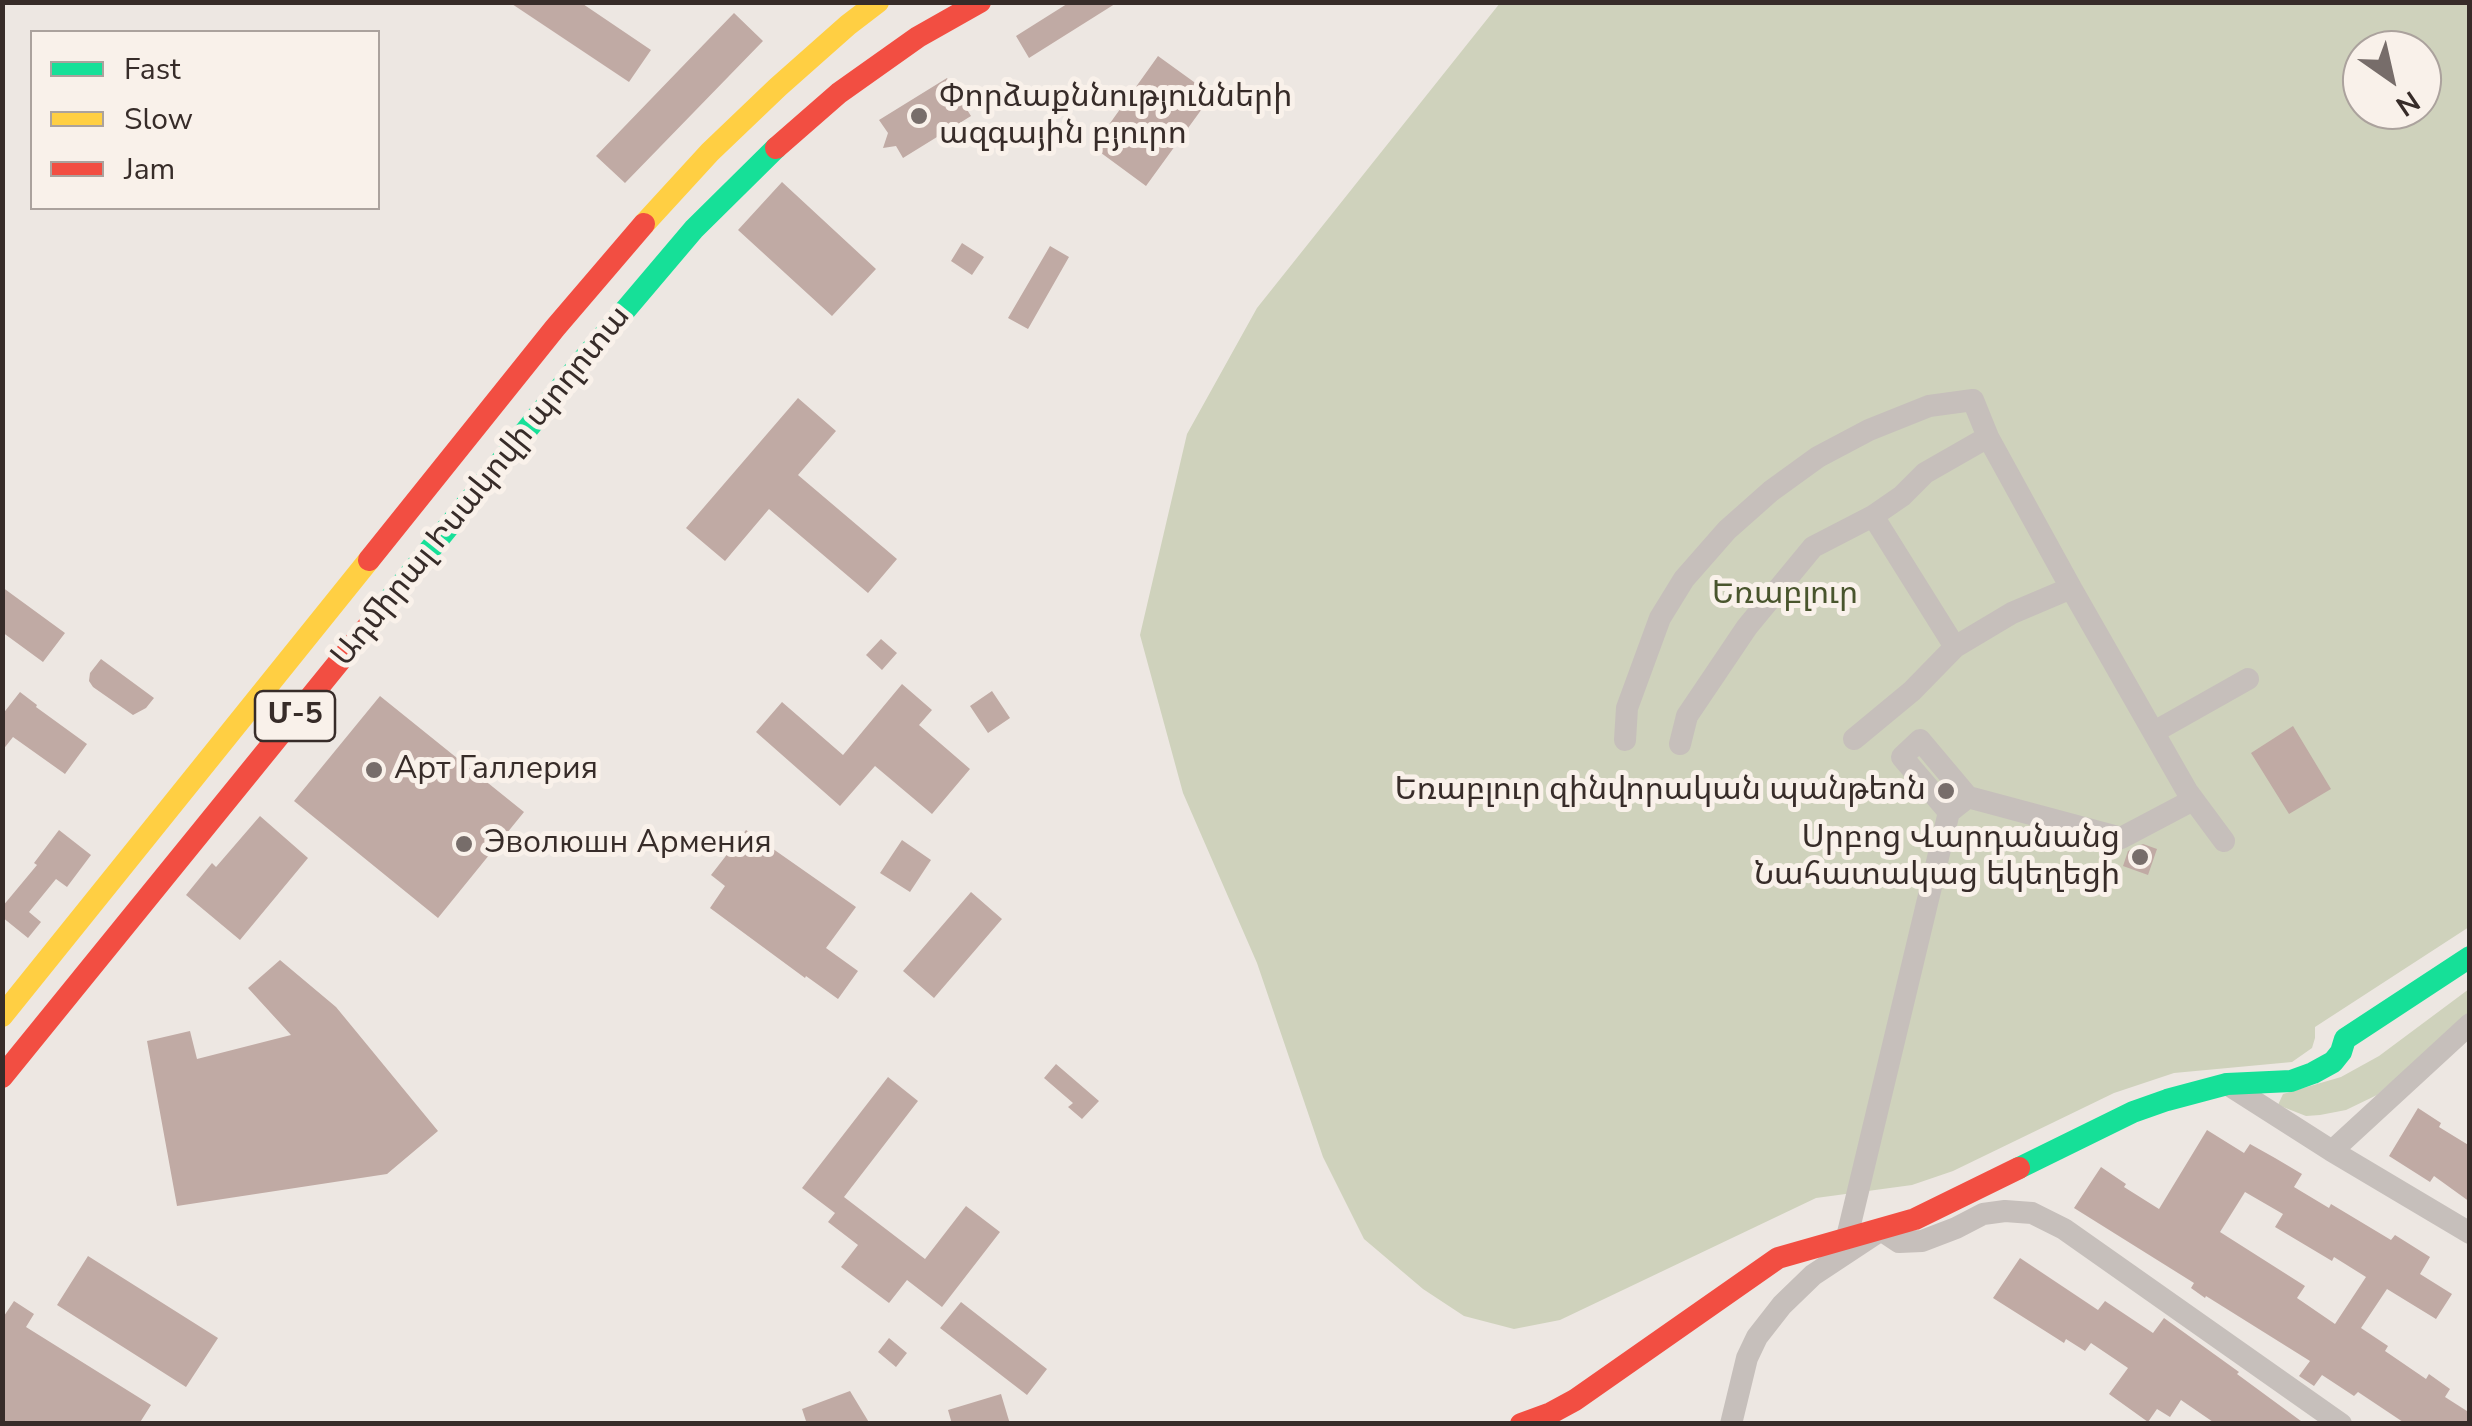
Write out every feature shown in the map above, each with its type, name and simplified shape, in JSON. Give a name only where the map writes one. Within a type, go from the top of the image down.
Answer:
[{"type":"main road","name":"Ադմիրալ Իսակովի պողոտա","points":[[2,1077],[588,354],[688,236],[755,167],[836,66],[878,2]]},
{"type":"main road","name":"Ադմիրալ Իսակովի պողոտա","points":[[2,1016],[555,328],[710,152],[836,66],[918,37],[980,2]]},
{"type":"main road","points":[[1521,1424],[1575,1400],[1778,1258],[1915,1219],[2134,1112],[2167,1100],[2228,1084],[2291,1082],[2313,1073],[2333,1062],[2345,1039],[2470,957]]},
{"type":"street","points":[[1625,740],[1628,708],[1660,618],[1684,579],[1726,530],[1818,457],[1869,430],[1930,406],[1973,400],[1988,437],[2071,588],[2193,800],[2224,840]]},
{"type":"street","points":[[1680,744],[1687,716],[1746,627],[1813,548],[1872,516],[1902,496],[1925,473],[1988,437]]},
{"type":"street","points":[[1872,516],[1955,647]]},
{"type":"street","points":[[1854,739],[1955,647],[2012,612],[2071,588]]},
{"type":"street","points":[[2154,732],[2248,679]]},
{"type":"street","points":[[1883,716],[1911,748]]},
{"type":"street","points":[[1949,812],[1902,756],[1920,740],[1968,797],[2121,838],[2193,800]]},
{"type":"street","points":[[1847,1237],[1949,812],[1968,797]]},
{"type":"street","points":[[2332,1151],[2470,1024]]},
{"type":"street","points":[[2228,1084],[2470,1233]]},
{"type":"street","points":[[1731,1424],[1746,1358],[1769,1320],[1814,1275],[1882,1230],[1899,1242],[1922,1242],[1982,1214],[2005,1210],[2032,1213],[2064,1229],[2342,1424]]},
{"type":"green space","name":"Եռաբլուր","points":[[1500,3],[2469,3],[2469,927],[2315,1027],[2312,1048],[2292,1062],[2174,1073],[2114,1093],[1953,1171],[1912,1185],[1816,1198],[1560,1320],[1514,1329],[1464,1316],[1423,1289],[1364,1239],[1323,1157],[1257,963],[1183,793],[1140,635],[1187,434],[1257,308]]},
{"type":"green space","points":[[2469,989],[2469,1014],[2377,1095],[2346,1110],[2320,1115],[2306,1116],[2278,1105],[2283,1094],[2341,1077],[2379,1056]]},
{"type":"building","points":[[509,2],[580,2],[651,50],[629,82]]},
{"type":"building","points":[[1070,2],[1118,2],[1029,58],[1016,36]]},
{"type":"building","points":[[734,13],[763,41],[625,183],[596,156]]},
{"type":"building","points":[[1158,56],[1212,95],[1146,186],[1093,147]]},
{"type":"building","points":[[947,78],[971,116],[903,158],[896,146],[883,148],[888,133],[879,120]]},
{"type":"building","points":[[782,182],[876,269],[832,316],[738,230]]},
{"type":"building","points":[[962,243],[984,257],[972,275],[951,261]]},
{"type":"building","points":[[1050,246],[1069,257],[1028,329],[1008,318]]},
{"type":"building","points":[[798,398],[836,431],[798,475],[897,559],[868,593],[769,509],[725,561],[686,528]]},
{"type":"building","points":[[2,587],[65,633],[43,662],[2,632]]},
{"type":"building","points":[[881,639],[897,653],[882,670],[866,655]]},
{"type":"building","points":[[101,659],[154,698],[146,708],[133,715],[93,687],[90,673]]},
{"type":"building","points":[[902,684],[932,710],[919,725],[970,769],[932,814],[875,766],[840,806],[756,732],[782,702],[843,755]]},
{"type":"building","points":[[992,691],[1010,718],[988,733],[970,706]]},
{"type":"building","points":[[20,692],[87,744],[65,774],[13,737],[2,751],[2,715]]},
{"type":"building","points":[[380,696],[524,812],[438,918],[294,801]]},
{"type":"building","points":[[2293,726],[2331,789],[2289,814],[2251,753]]},
{"type":"building","points":[[260,816],[308,858],[240,940],[186,895]]},
{"type":"building","points":[[59,830],[91,855],[67,887],[56,879],[29,912],[41,922],[28,938],[2,917],[2,907],[37,865],[34,863]]},
{"type":"building","points":[[746,830],[856,907],[826,948],[858,971],[838,999],[710,908],[725,886],[711,875]]},
{"type":"building","points":[[902,840],[931,860],[910,892],[880,873]]},
{"type":"building","name":"Սրբոց Վարդանանց Նահատակաց եկեղեցի","points":[[2143,844],[2157,849],[2148,875],[2123,866],[2128,851]]},
{"type":"building","points":[[971,892],[1002,919],[934,998],[903,971]]},
{"type":"building","points":[[280,960],[336,1007],[438,1131],[387,1174],[177,1206],[147,1041],[190,1031],[197,1059],[291,1035],[248,988]]},
{"type":"building","points":[[1056,1064],[1099,1101],[1082,1119],[1068,1107],[1073,1103],[1044,1078]]},
{"type":"building","points":[[888,1077],[918,1101],[844,1197],[925,1259],[966,1206],[1000,1232],[942,1307],[907,1280],[889,1303],[841,1267],[858,1245],[828,1222],[835,1213],[802,1188]]},
{"type":"building","points":[[2418,1108],[2470,1146],[2470,1202],[2434,1176],[2430,1182],[2389,1156]]},
{"type":"building","points":[[2207,1130],[2244,1153],[2250,1144],[2275,1158],[2302,1174],[2294,1187],[2391,1240],[2395,1235],[2430,1257],[2420,1274],[2452,1294],[2436,1319],[2387,1289],[2361,1328],[2388,1346],[2385,1351],[2426,1379],[2429,1374],[2450,1389],[2445,1397],[2470,1413],[2470,1424],[2406,1424],[2358,1392],[2354,1396],[2322,1375],[2314,1386],[2299,1376],[2310,1361],[2205,1298],[2191,1288],[2194,1283],[2074,1208],[2101,1167],[2159,1209]],"holes":[[[2245,1192],[2283,1214],[2275,1227],[2366,1277],[2335,1324],[2297,1298],[2305,1286],[2220,1232]]]},
{"type":"building","points":[[88,1256],[218,1338],[186,1387],[57,1305]]},
{"type":"building","points":[[2020,1258],[2098,1310],[2105,1301],[2153,1333],[2164,1318],[2305,1424],[2216,1424],[2181,1400],[2170,1417],[2157,1409],[2148,1422],[2109,1394],[2128,1368],[2091,1343],[2085,1351],[2066,1339],[2064,1343],[1993,1298]]},
{"type":"building","points":[[14,1301],[34,1314],[26,1327],[151,1405],[139,1424],[2,1424],[2,1319]]},
{"type":"building","points":[[961,1302],[1047,1369],[1027,1395],[940,1328]]},
{"type":"building","points":[[889,1338],[907,1353],[896,1367],[878,1352]]},
{"type":"building","points":[[850,1391],[870,1424],[807,1424],[802,1409]]},
{"type":"building","points":[[1001,1394],[1010,1424],[952,1424],[948,1410]]},
{"type":"traffic: fast","points":[[382,609],[694,229],[776,148]]},
{"type":"traffic: fast","points":[[2019,1168],[2133,1112],[2167,1100],[2227,1084],[2291,1081],[2313,1073],[2333,1062],[2345,1039],[2470,957]]},
{"type":"traffic: slow","points":[[644,224],[710,152],[778,87],[878,2]]},
{"type":"traffic: slow","points":[[2,1016],[369,560]]},
{"type":"traffic: jam","points":[[776,148],[839,93],[918,37],[980,2]]},
{"type":"traffic: jam","points":[[369,560],[555,328],[644,224]]},
{"type":"traffic: jam","points":[[2,1077],[382,609]]},
{"type":"traffic: jam","points":[[1521,1424],[1575,1400],[1778,1258],[1915,1219],[2019,1168]]},
{"type":"place","name":"Փորձաքննությունների ազգային բյուրո","points":[[919,116]]},
{"type":"place","name":"Арт Галлерия","points":[[374,770]]},
{"type":"place","name":"Եռաբլուր զինվորական պանթեոն","points":[[1946,791]]},
{"type":"place","name":"Эволюшн Армения","points":[[464,844]]},
{"type":"place","name":"Սրբոց Վարդանանց Նահատակաց եկեղեցի","points":[[2140,857]]}]
